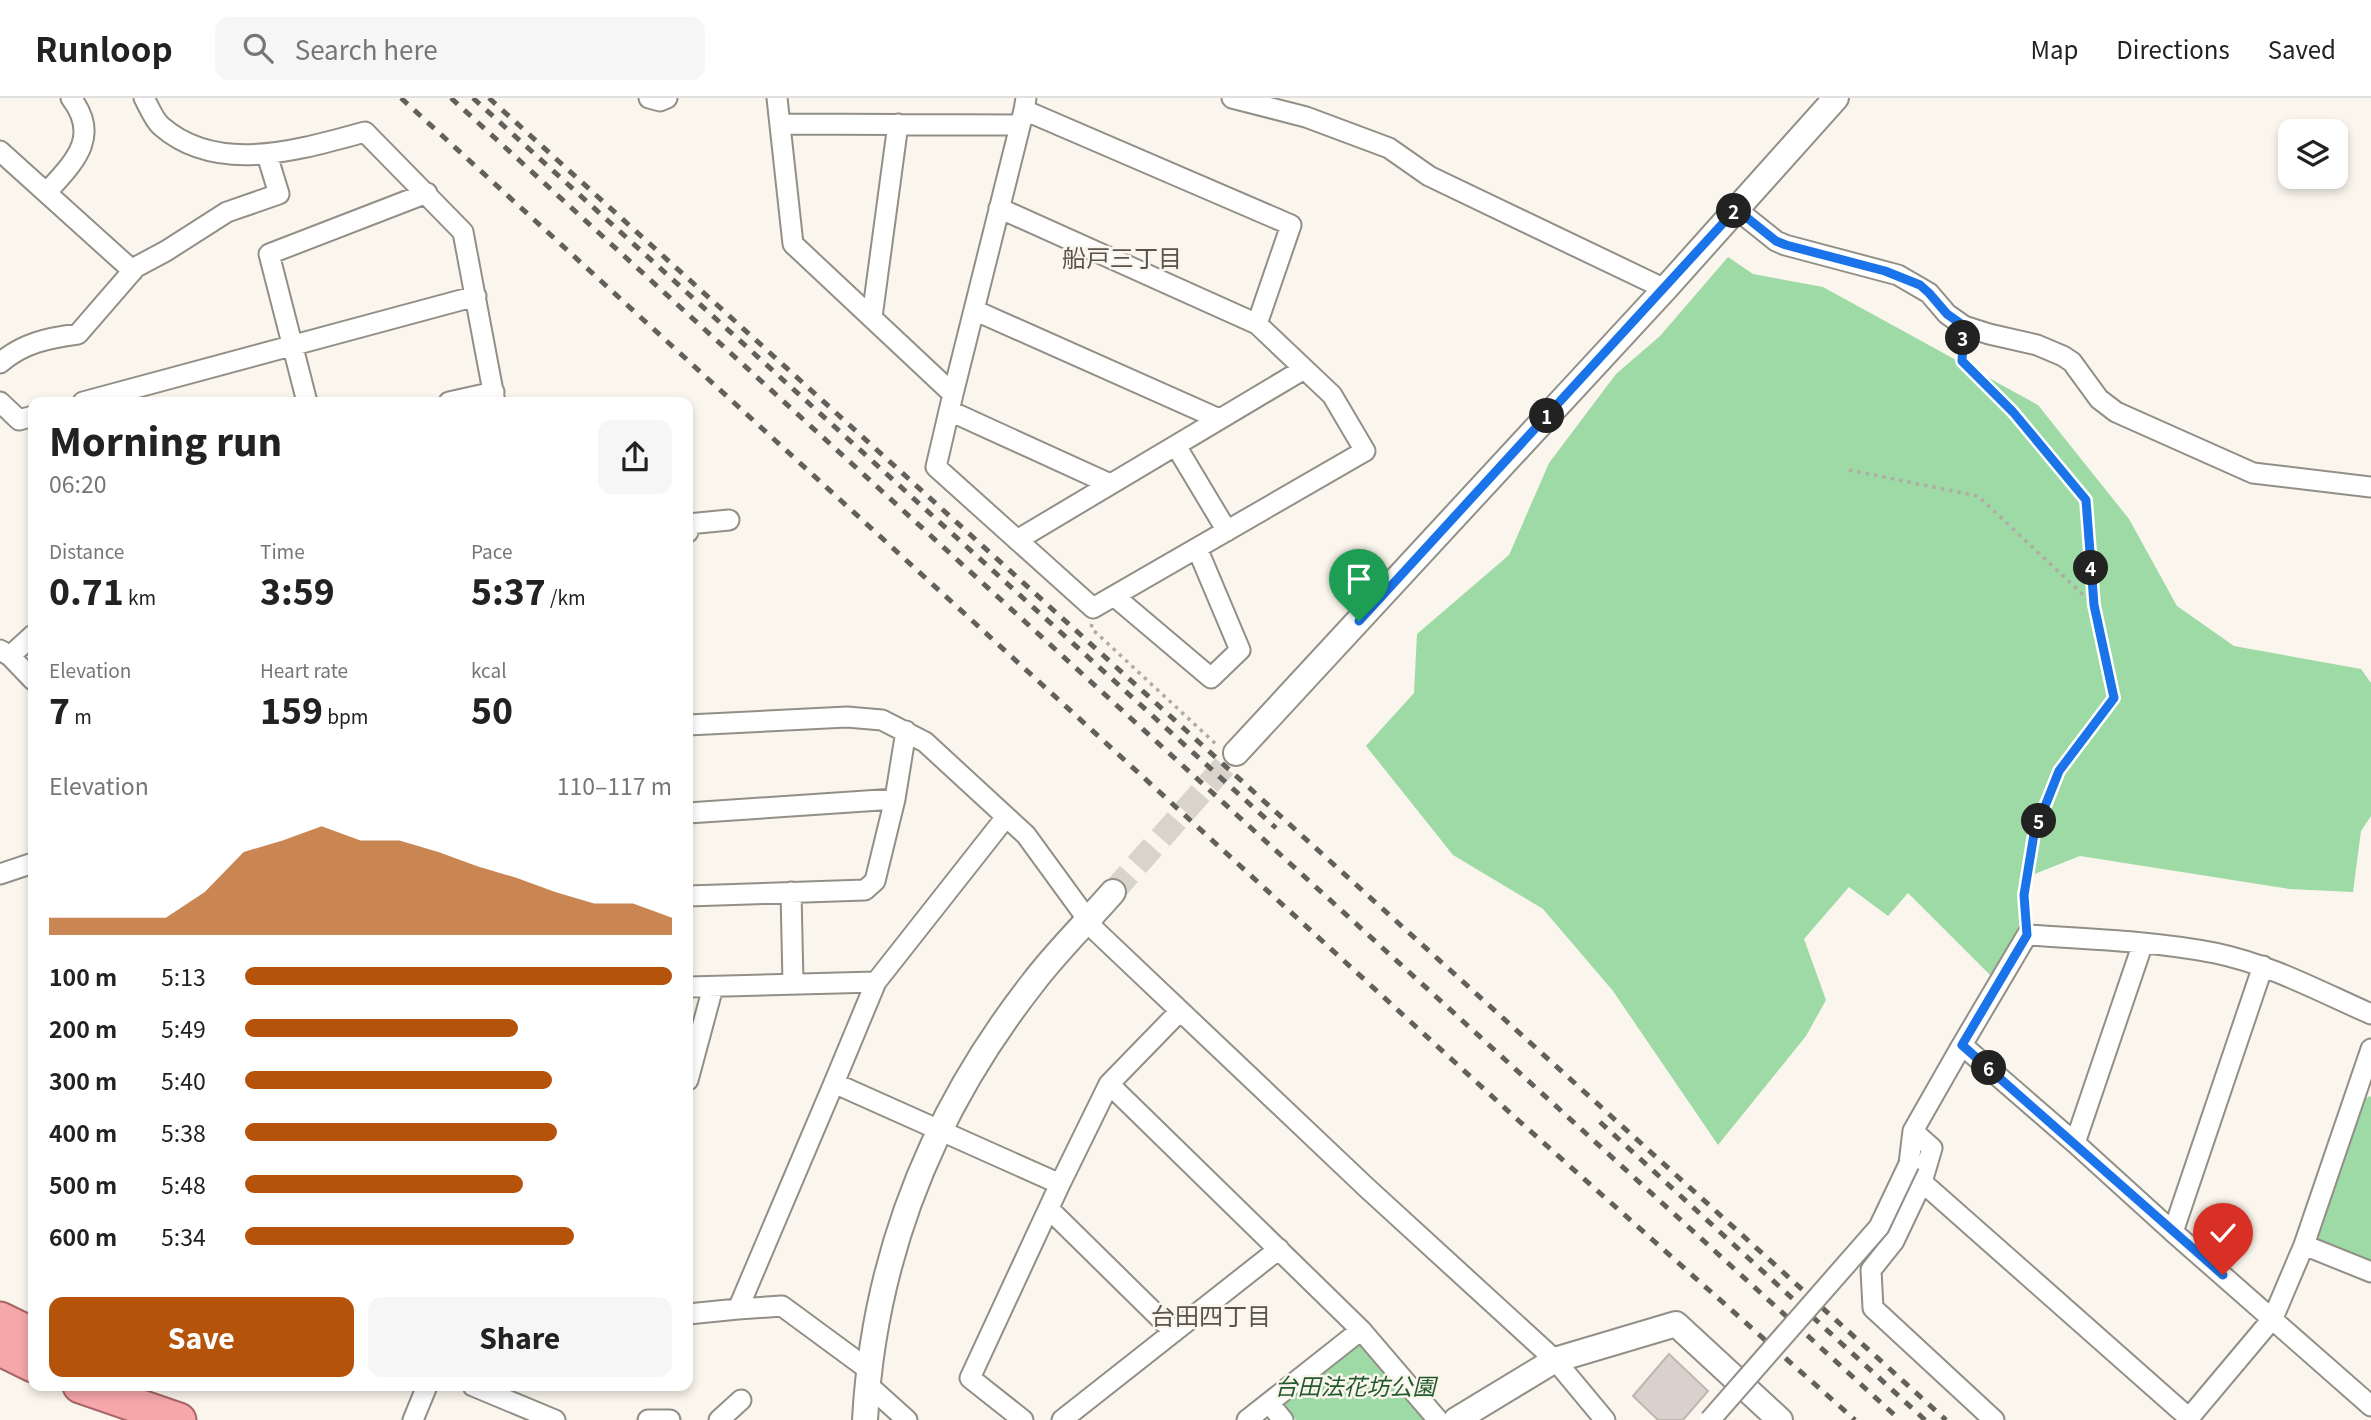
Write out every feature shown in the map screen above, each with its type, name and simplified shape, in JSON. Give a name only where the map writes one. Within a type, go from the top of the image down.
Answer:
[{"type":"highway","points":[[0,1319],[28,1333]]},
{"type":"highway","points":[[0,1349],[28,1363]]},
{"type":"highway","points":[[95,1391],[179,1420]]},
{"type":"highway","points":[[142,1391],[197,1420]]},
{"type":"street","points":[[47,192],[68,169],[81,148],[85,132],[83,113],[71,98]]},
{"type":"street","points":[[144,98],[160,125],[195,146],[226,153],[267,155],[365,132],[463,232],[495,397]]},
{"type":"street","points":[[649,98],[660,101],[667,98]]},
{"type":"street","points":[[777,98],[793,244],[872,317],[951,402],[1110,484]]},
{"type":"street","points":[[1232,98],[1306,117],[1389,148],[1429,176],[1665,289]]},
{"type":"street","points":[[1306,117],[1312,98]]},
{"type":"street","points":[[1229,751],[1665,289],[1836,98]]},
{"type":"street","points":[[780,124],[898,124],[1023,111],[1291,225],[1257,324]]},
{"type":"street","points":[[999,208],[1257,324],[1332,395],[1366,451],[1093,608],[936,467],[951,402],[974,310],[999,208],[1023,111]]},
{"type":"street","points":[[872,317],[898,124]]},
{"type":"street","points":[[0,152],[133,271]]},
{"type":"street","points":[[0,363],[11,354],[41,339],[78,334],[133,271],[228,212],[279,194],[267,155]]},
{"type":"street","points":[[306,397],[269,254],[427,193]]},
{"type":"street","points":[[1736,209],[1776,241],[1885,271],[1920,285],[1947,314],[1964,326],[2037,345],[2063,356],[2073,362],[2099,399],[2116,412],[2253,473],[2371,487]]},
{"type":"street","points":[[102,397],[476,296]]},
{"type":"street","points":[[974,310],[1219,419]]},
{"type":"street","points":[[1017,540],[1304,369]]},
{"type":"street","points":[[0,402],[28,422]]},
{"type":"street","points":[[1176,446],[1227,531]]},
{"type":"street","points":[[693,524],[729,520]]},
{"type":"street","points":[[1114,596],[1211,678],[1240,650],[1197,548]]},
{"type":"street","points":[[28,638],[5,653],[28,675]]},
{"type":"street","points":[[693,725],[847,717],[882,720],[925,742],[1026,835],[1088,921],[1367,1188],[1555,1360],[1605,1420]]},
{"type":"street","points":[[693,896],[865,890],[875,881],[895,799],[906,731]]},
{"type":"street","points":[[693,813],[895,799]]},
{"type":"street","points":[[738,1310],[876,982],[1006,817]]},
{"type":"street","points":[[0,874],[28,865]]},
{"type":"street","points":[[791,892],[793,983]]},
{"type":"street","points":[[865,1420],[878,1308],[916,1182],[940,1128],[999,1028],[1033,981],[1113,892]]},
{"type":"street","points":[[1710,1420],[1879,1227],[1909,1164],[1913,1131],[2027,935],[2143,943],[2216,953],[2263,967],[2371,1014]]},
{"type":"street","points":[[2075,1143],[2143,943]]},
{"type":"street","points":[[2173,1232],[2263,967]]},
{"type":"street","points":[[693,987],[876,982]]},
{"type":"street","points":[[693,1061],[713,987]]},
{"type":"street","points":[[1023,1420],[970,1378],[1108,1084],[1180,1011]]},
{"type":"street","points":[[1962,1045],[2371,1406]]},
{"type":"street","points":[[1922,1182],[2189,1419],[2273,1318],[2365,1086],[2371,1049]]},
{"type":"street","points":[[834,1083],[940,1128],[1060,1184]]},
{"type":"street","points":[[1108,1084],[1361,1329],[1438,1420]]},
{"type":"street","points":[[1913,1131],[1932,1148],[1922,1182],[1894,1241],[1871,1270],[1873,1308],[1994,1420]]},
{"type":"street","points":[[1049,1209],[1174,1332]]},
{"type":"street","points":[[2304,1245],[2371,1272]]},
{"type":"street","points":[[1062,1420],[1279,1249]]},
{"type":"street","points":[[693,1314],[782,1306],[868,1377],[907,1420]]},
{"type":"street","points":[[1456,1420],[1555,1360],[1676,1324],[1780,1420]]},
{"type":"street","points":[[1247,1420],[1361,1329]]},
{"type":"street","points":[[413,1420],[425,1391]]},
{"type":"street","points":[[485,1391],[555,1420]]},
{"type":"street","points":[[719,1420],[741,1400]]},
{"type":"street","points":[[1269,1403],[1283,1420]]},
{"type":"street","points":[[648,1420],[670,1420]]},
{"type":"path","points":[[1964,326],[1962,361],[2013,412],[2086,500],[2094,605],[2114,698],[2059,771],[2034,834],[2024,895],[2027,935]]},
{"type":"path","points":[[1849,470],[1978,496],[2094,605]]},
{"type":"path","points":[[1093,608],[1091,628],[1229,751]]},
{"type":"green space","points":[[1728,257],[1753,274],[1823,287],[2038,405],[2129,519],[2177,606],[2234,646],[2361,669],[2371,683],[2371,816],[2361,831],[2353,892],[2289,889],[2080,856],[2027,877],[2020,933],[1995,980],[1908,893],[1888,916],[1849,887],[1804,939],[1826,1000],[1806,1036],[1718,1145],[1613,991],[1543,909],[1453,855],[1366,746],[1414,693],[1417,634],[1509,555],[1549,463],[1616,374],[1660,336]]},
{"type":"green space","points":[[2370,1096],[2371,1265],[2320,1244],[2316,1236],[2362,1100]]},
{"type":"green space","name":"台田法花坊公園","points":[[1356,1343],[1364,1345],[1426,1420],[1296,1420],[1285,1407],[1285,1399]]},
{"type":"building","points":[[1669,1354],[1708,1391],[1683,1420],[1658,1420],[1633,1396]]},
{"type":"tunnel","points":[[1113,892],[1236,753]]},
{"type":"railway","points":[[401,98],[1519,1121],[1855,1420]]},
{"type":"railway","points":[[451,98],[1900,1420]]},
{"type":"railway","points":[[473,98],[1276,828]]},
{"type":"railway","points":[[489,98],[1946,1420]]},
{"type":"railway","points":[[1600,1122],[1925,1420]]},
{"type":"district","name":"船戸三丁目","points":[[1122,259]]},
{"type":"district","name":"台田四丁目","points":[[1211,1317]]},
{"type":"route","points":[[1359,621],[1736,209],[1776,241],[1885,271],[1920,285],[1947,314],[1964,326],[1962,361],[2013,412],[2086,500],[2094,605],[2114,698],[2059,771],[2034,834],[2024,895],[2027,935],[1962,1045],[2223,1275]]}]
